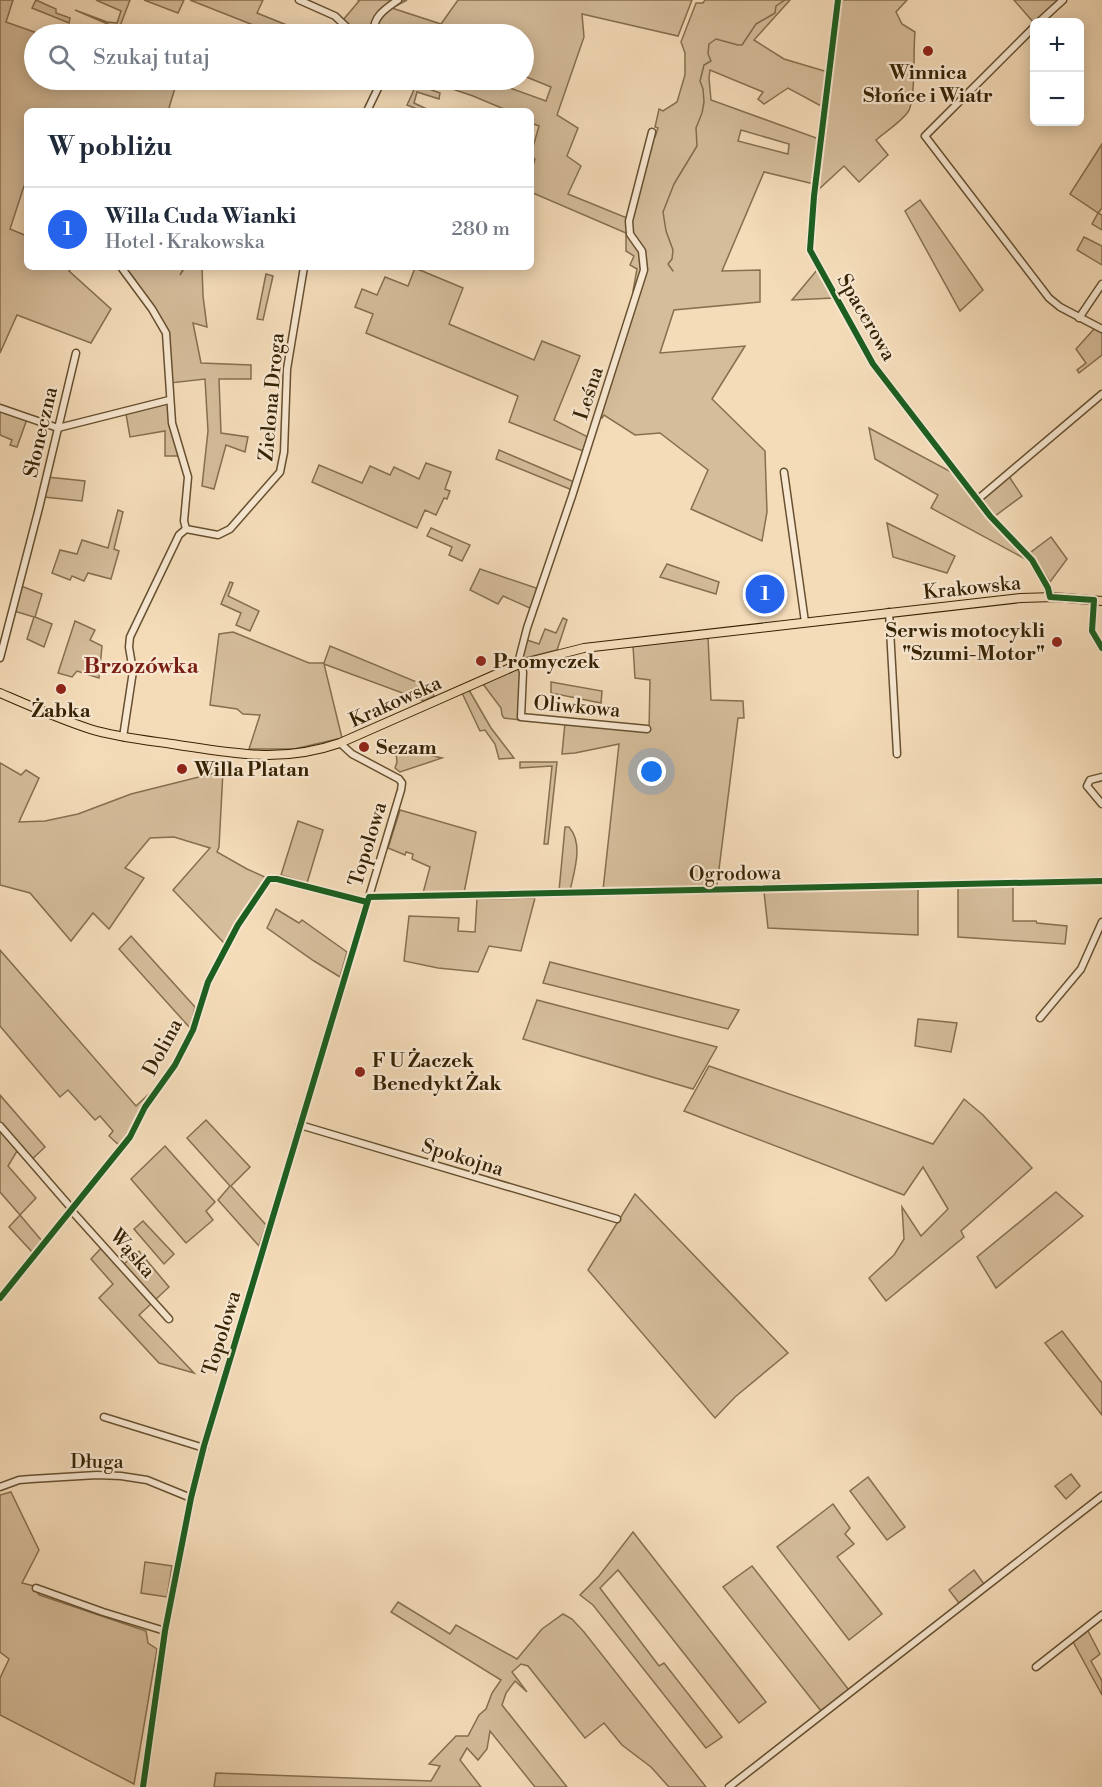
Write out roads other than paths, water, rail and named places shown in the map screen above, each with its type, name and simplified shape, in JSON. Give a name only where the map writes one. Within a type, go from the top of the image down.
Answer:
[{"type":"main road","name":"Krakowska","points":[[0,693],[90,729],[123,737],[269,757],[302,753],[340,743],[521,664],[603,644],[1021,598],[1098,600]]},
{"type":"street","points":[[299,0],[334,16],[343,24]]},
{"type":"street","points":[[375,24],[377,17],[398,0]]},
{"type":"street","name":"Spacerowa","points":[[838,0],[814,196],[810,250],[873,364],[977,500],[1032,560],[1048,588],[1050,597]]},
{"type":"street","points":[[1044,18],[1063,0]]},
{"type":"street","points":[[1030,32],[925,136],[1049,298],[1079,318],[1102,329]]},
{"type":"street","points":[[368,108],[377,90]]},
{"type":"street","name":"Leśna","points":[[521,664],[519,659],[527,628],[644,270],[642,251],[630,234],[629,221],[652,132]]},
{"type":"street","points":[[123,270],[152,309],[166,333],[172,423],[188,477],[184,521],[186,528],[180,535],[130,637],[129,647],[133,671],[123,737]]},
{"type":"street","name":"Zielona Droga","points":[[186,528],[218,535],[230,530],[280,472],[284,452],[287,369],[304,270]]},
{"type":"street","points":[[1079,318],[1102,284]]},
{"type":"street","name":"Słoneczna","points":[[0,658],[76,353]]},
{"type":"street","points":[[977,500],[1102,394]]},
{"type":"street","points":[[0,408],[58,428],[169,400]]},
{"type":"street","points":[[784,472],[805,621]]},
{"type":"street","points":[[1098,600],[1093,634],[1102,648]]},
{"type":"street","points":[[889,612],[897,754]]},
{"type":"street","name":"Oliwkowa","points":[[521,664],[523,672],[521,717],[647,729]]},
{"type":"street","name":"Topolowa","points":[[142,1787],[165,1631],[191,1498],[402,783],[394,775],[352,754],[340,743]]},
{"type":"street","points":[[1102,777],[1090,780],[1087,786],[1102,804]]},
{"type":"street","name":"Dolina","points":[[0,1298],[130,1137],[145,1107],[175,1065],[193,1030],[208,982],[238,925],[269,879],[368,899]]},
{"type":"street","name":"Ogrodowa","points":[[368,899],[1102,881]]},
{"type":"street","points":[[1041,1018],[1082,969],[1102,922]]},
{"type":"street","name":"Spokojna","points":[[300,1125],[616,1220]]},
{"type":"street","name":"Wąska","points":[[0,1126],[169,1319]]},
{"type":"street","points":[[104,1417],[204,1448]]},
{"type":"street","name":"Długa","points":[[0,1487],[26,1479],[111,1475],[147,1480],[191,1498]]},
{"type":"street","points":[[729,1787],[1102,1496]]},
{"type":"street","points":[[36,1588],[165,1631]]},
{"type":"street","points":[[1036,1666],[1102,1615]]},
{"type":"waterway","points":[[673,271],[668,264],[672,259],[673,250],[666,231],[663,212],[674,184],[697,146],[696,128],[704,102],[700,81],[704,65],[711,61],[708,54],[709,44],[716,39],[742,45],[756,24],[775,13],[776,6],[785,0]]},
{"type":"place","name":"Winnica Słońce i Wiatr","points":[[928,51]]},
{"type":"place","name":"Willa Cuda Wianki","points":[[765,594]]},
{"type":"place","name":"Serwis motocykli \"Szumi-Motor\"","points":[[1057,642]]},
{"type":"place","name":"Promyczek","points":[[481,661]]},
{"type":"place","name":"Żabka","points":[[61,689]]},
{"type":"place","name":"Sezam","points":[[364,747]]},
{"type":"place","name":"Willa Platan","points":[[182,769]]},
{"type":"place","name":"F U Żaczek Benedykt Żak","points":[[360,1072]]},
{"type":"district","name":"Brzozówka","points":[[141,665]]}]
